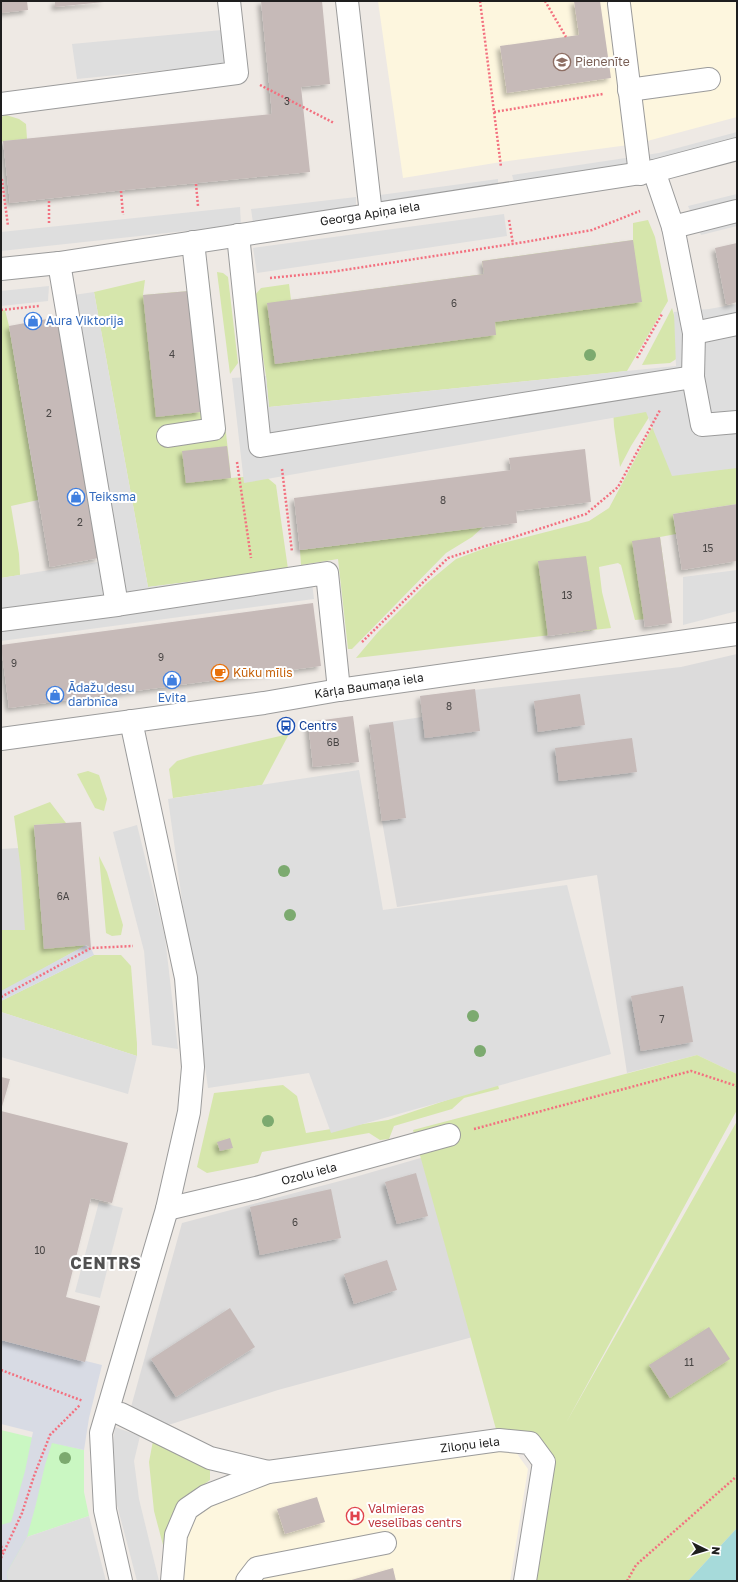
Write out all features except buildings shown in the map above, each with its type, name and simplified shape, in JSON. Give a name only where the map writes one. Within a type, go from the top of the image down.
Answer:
[{"type":"street","points":[[1,104],[237,73],[229,1]]},
{"type":"street","points":[[347,1],[371,214]]},
{"type":"street","points":[[618,4],[630,90],[647,173],[673,227],[694,333],[693,377],[702,425],[737,422]]},
{"type":"street","points":[[630,90],[709,79]]},
{"type":"street","name":"Georga Apiņa iela","points":[[1,269],[59,263],[371,214],[647,173],[737,149]]},
{"type":"street","points":[[673,227],[737,210]]},
{"type":"street","points":[[238,235],[260,446],[693,377]]},
{"type":"street","points":[[168,436],[214,429],[193,242]]},
{"type":"street","points":[[59,263],[117,605]]},
{"type":"street","points":[[694,333],[737,324]]},
{"type":"street","points":[[1,620],[117,605],[327,573],[339,690]]},
{"type":"street","name":"Kārļa Baumaņa iela","points":[[1,739],[264,703],[339,690],[737,634]]},
{"type":"street","points":[[121,1581],[105,1510],[101,1433],[167,1209],[189,1112],[193,1067],[186,978],[131,721]]},
{"type":"street","name":"Ozolu iela","points":[[167,1209],[256,1188],[449,1135]]},
{"type":"street","name":"Ziloņu iela","points":[[121,1414],[210,1458],[268,1472]]},
{"type":"street","name":"Ziloņu iela","points":[[172,1581],[176,1535],[187,1509],[206,1496],[268,1472],[499,1440],[530,1444],[544,1462],[525,1581]]},
{"type":"street","points":[[247,1581],[257,1568],[385,1543]]},
{"type":"path","points":[[480,1],[501,162]]},
{"type":"path","points":[[545,1],[566,37]]},
{"type":"path","points":[[237,73],[362,138]]},
{"type":"path","points":[[494,112],[630,90]]},
{"type":"path","points":[[1,180],[8,226]]},
{"type":"path","points":[[196,184],[198,206]]},
{"type":"path","points":[[121,191],[123,215]]},
{"type":"path","points":[[49,199],[49,223]]},
{"type":"path","points":[[268,279],[331,272],[513,244],[592,230],[641,210]]},
{"type":"path","points":[[508,214],[513,244]]},
{"type":"path","points":[[635,363],[671,298],[684,283]]},
{"type":"path","points":[[1,310],[41,306]]},
{"type":"path","points":[[358,646],[448,558],[586,514],[618,487],[660,408],[662,382]]},
{"type":"path","points":[[280,443],[295,578]]},
{"type":"path","points":[[1,997],[91,948],[133,946]]},
{"type":"path","points":[[449,1135],[691,1071],[737,1086]]},
{"type":"path","points":[[1,1370],[83,1401],[50,1435],[22,1512],[1,1558]]},
{"type":"path","points":[[626,1581],[636,1565],[737,1476]]},
{"type":"path","points":[[1,1546],[4,1553]]},
{"type":"shaded area","name":"Pienenīte","points":[[378,1],[736,1],[737,117],[636,144],[501,162],[403,178]]},
{"type":"shaded area","points":[[222,30],[226,64],[77,79],[72,44]]},
{"type":"shaded area","points":[[737,132],[737,142],[661,164],[515,185],[512,175],[659,153]]},
{"type":"shaded area","points":[[498,179],[498,189],[380,206],[380,195]]},
{"type":"shaded area","points":[[737,194],[737,226],[701,235],[688,206]]},
{"type":"shaded area","points":[[356,197],[356,208],[253,223],[251,209]]},
{"type":"shaded area","points":[[240,207],[241,225],[1,251],[1,232]]},
{"type":"shaded area","points":[[504,214],[507,236],[257,273],[253,248]]},
{"type":"shaded area","points":[[49,286],[48,301],[1,306],[1,291]]},
{"type":"shaded area","points":[[94,292],[148,587],[310,567],[314,599],[1,641],[1,578],[110,560],[60,297]]},
{"type":"shaded area","points":[[737,304],[737,468],[672,476],[646,412],[244,483],[232,378],[266,376],[269,407],[676,366],[674,312],[709,309]]},
{"type":"shaded area","points":[[737,570],[737,611],[683,625],[683,577]]},
{"type":"shaded area","points":[[737,654],[737,1074],[697,1055],[627,1073],[597,875],[397,907],[382,821],[369,725],[422,717],[420,696],[681,667]]},
{"type":"shaded area","points":[[359,770],[383,910],[567,885],[611,1054],[331,1133],[309,1073],[208,1088],[168,799]]},
{"type":"shaded area","points":[[137,825],[165,937],[178,1049],[152,1045],[144,951],[113,832]]},
{"type":"shaded area","points":[[36,847],[44,949],[1,950],[1,849]]},
{"type":"shaded area","points":[[86,945],[91,948],[94,955],[1,1001],[1,991]]},
{"type":"shaded area","points":[[1,1012],[137,1056],[128,1094],[1,1057]]},
{"type":"shaded area","points":[[424,1157],[480,1335],[278,1390],[162,1427],[131,1407],[182,1223]]},
{"type":"shaded area","points":[[99,1202],[123,1208],[100,1298],[75,1292]]},
{"type":"shaded area","points":[[1,1340],[102,1365],[89,1418],[84,1450],[52,1443],[27,1537],[7,1572],[8,1581],[1,1581],[1,1525],[11,1522],[25,1471],[33,1432],[1,1424]]},
{"type":"shaded area","points":[[115,1427],[140,1436],[134,1461],[139,1499],[159,1581],[137,1581],[117,1505],[111,1462]]},
{"type":"shaded area","name":"Valmieras veselības centrs","points":[[485,1447],[515,1451],[528,1469],[510,1581],[181,1581],[180,1537],[190,1513],[267,1478]]},
{"type":"shaded area","points":[[89,1516],[106,1581],[8,1581],[7,1572],[27,1537]]},
{"type":"green space","points":[[6,115],[19,119],[26,124],[27,139],[3,141],[1,143],[1,117]]},
{"type":"green space","points":[[648,220],[655,237],[668,301],[627,371],[269,407],[266,376],[255,307],[255,295],[261,288],[289,284],[291,300],[484,274],[482,261],[633,240],[633,223]]},
{"type":"green space","points":[[208,271],[231,478],[264,475],[276,485],[288,569],[148,587],[94,292],[145,280],[143,295],[189,291],[188,276]]},
{"type":"green space","points":[[217,272],[223,273],[228,277],[238,363],[230,374]]},
{"type":"green space","points":[[672,308],[676,322],[681,356],[670,363],[642,365]]},
{"type":"green space","points":[[5,310],[9,326],[38,500],[11,506],[19,554],[20,575],[1,578],[1,311]]},
{"type":"green space","points":[[656,406],[631,446],[620,467],[613,409]]},
{"type":"green space","points":[[662,409],[737,450],[737,504],[673,514],[676,534],[660,537],[671,617],[635,620],[621,565],[618,563],[599,567],[602,592],[611,628],[356,658],[378,632],[427,583],[456,559],[491,546],[589,521],[609,508]]},
{"type":"green space","points":[[483,527],[472,537],[446,553],[352,649],[348,649],[338,559],[301,565],[300,550]]},
{"type":"green space","points":[[289,734],[262,785],[173,798],[169,769],[177,761]]},
{"type":"green space","points":[[88,771],[99,775],[107,799],[104,811],[95,808],[77,774]]},
{"type":"green space","points":[[50,802],[66,823],[34,825],[44,948],[86,945],[1,992],[1,930],[25,930],[21,871],[14,816]]},
{"type":"green space","points":[[99,856],[107,872],[123,925],[121,935],[112,936],[106,933]]},
{"type":"green space","points":[[94,955],[121,955],[131,966],[137,1056],[1,1012],[1,1001]]},
{"type":"green space","points":[[483,1026],[499,1089],[464,1098],[452,1109],[394,1126],[389,1139],[380,1140],[369,1133],[262,1152],[258,1163],[207,1173],[197,1167],[214,1093],[283,1085],[297,1096],[306,1133],[388,1120],[453,1098]]},
{"type":"green space","points":[[697,1055],[737,1074],[737,1110],[566,1423],[737,1121],[737,1528],[688,1581],[525,1581],[544,1462],[499,1440],[413,1130]]},
{"type":"green space","points":[[1,1430],[84,1450],[84,1492],[89,1516],[27,1537],[8,1581],[1,1581]]},
{"type":"green space","points":[[153,1441],[210,1469],[210,1480],[192,1493],[167,1560],[154,1511],[149,1462]]},
{"type":"water","points":[[737,1528],[737,1581],[688,1581]]},
{"type":"place","name":"Pienenīte","points":[[562,62]]},
{"type":"place","name":"Aura Viktorija","points":[[33,321]]},
{"type":"place","name":"Teiksma","points":[[76,497]]},
{"type":"place","name":"Kūku mīlis","points":[[220,673]]},
{"type":"place","name":"Evita","points":[[172,680]]},
{"type":"place","name":"Ādažu desu darbnīca","points":[[55,695]]},
{"type":"place","name":"Centrs","points":[[286,726]]},
{"type":"place","name":"Valmieras veselības centrs","points":[[355,1516]]},
{"type":"district","name":"CENTRS","points":[[106,1263]]}]
